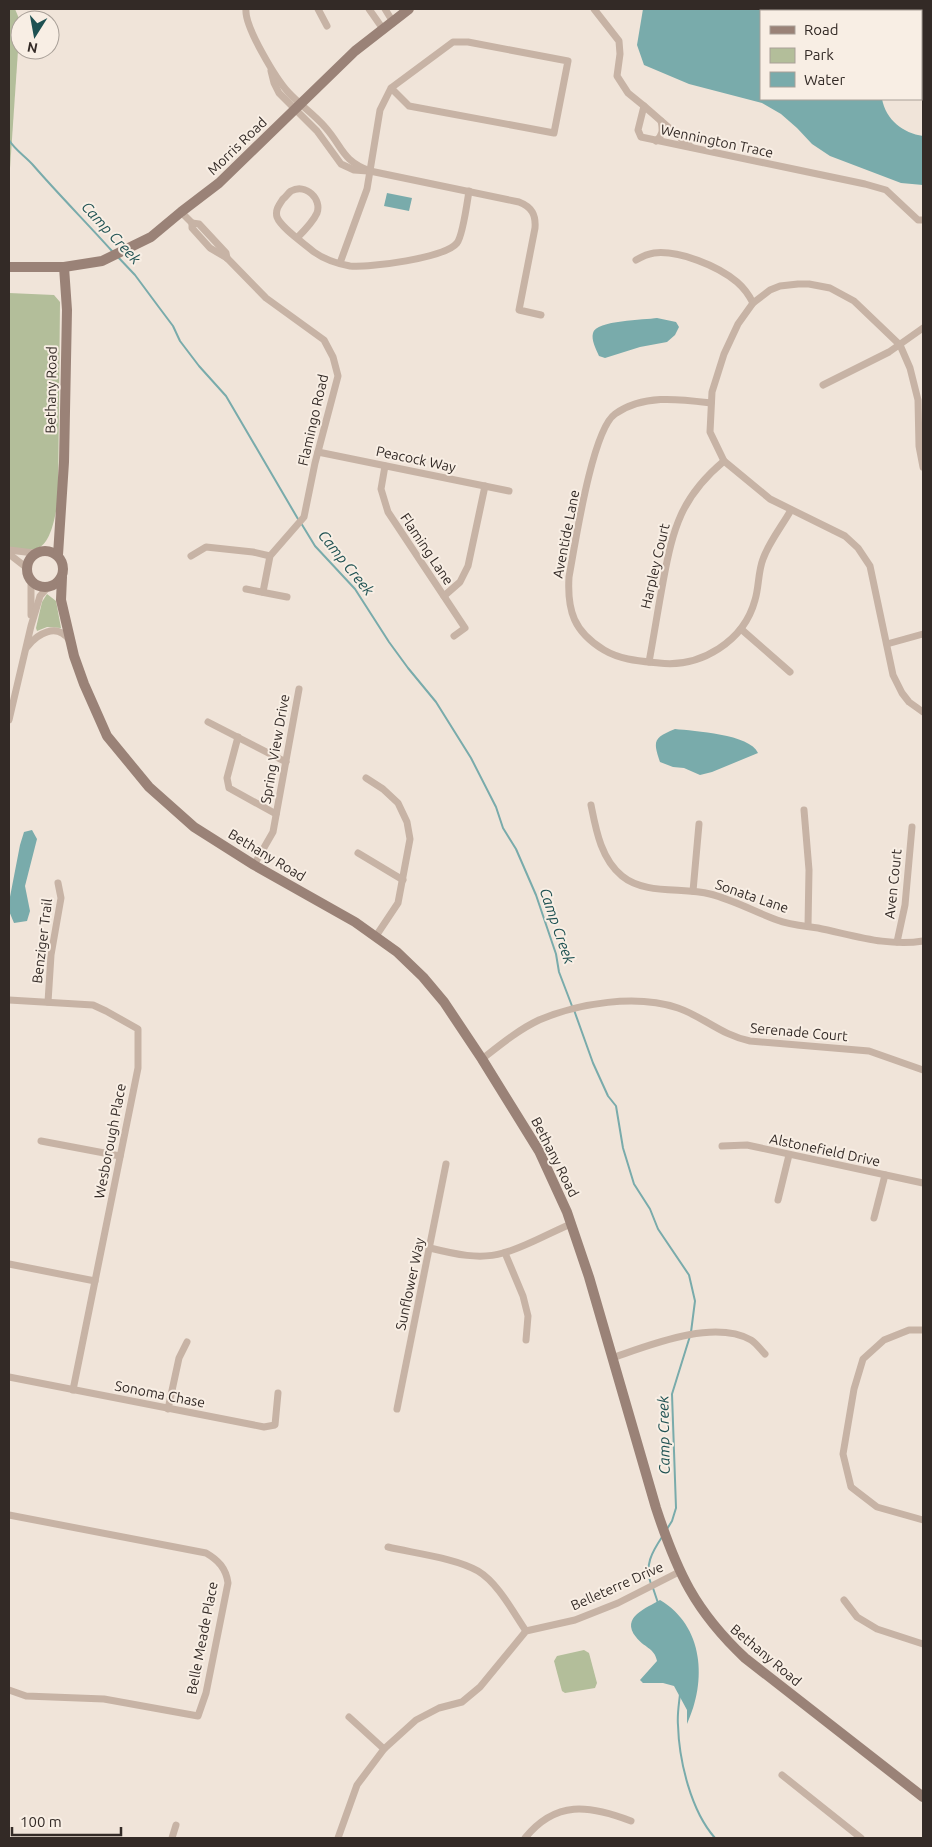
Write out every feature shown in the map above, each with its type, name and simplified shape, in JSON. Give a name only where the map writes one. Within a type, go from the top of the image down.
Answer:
[{"type":"street","points":[[246,9],[246,18],[253,37],[297,107],[324,126],[345,156],[354,164],[370,171],[519,202],[533,212],[535,228],[519,310],[541,315]]},
{"type":"street","points":[[318,9],[327,26]]},
{"type":"street","points":[[368,9],[383,29]]},
{"type":"street","points":[[385,9],[393,22]]},
{"type":"street","name":"Morris Road","points":[[9,267],[64,267],[102,261],[151,237],[219,183],[355,51],[409,9]]},
{"type":"street","points":[[594,9],[619,41],[620,54],[617,76],[628,93],[693,148]]},
{"type":"street","points":[[340,263],[366,189],[380,110],[391,88],[453,42],[468,42],[568,61],[554,133],[408,106],[391,88]]},
{"type":"street","name":"Wennington Trace","points":[[644,106],[638,134],[645,138],[886,190],[918,220],[923,220]]},
{"type":"street","points":[[656,141],[661,136],[663,129],[661,121]]},
{"type":"street","points":[[297,238],[318,211],[316,198],[310,192],[303,190],[295,190],[289,193],[278,206],[277,212],[280,222],[297,238],[319,256],[340,263],[362,266],[413,260],[453,247],[460,237],[469,191]]},
{"type":"street","name":"Flamingo Road","points":[[181,212],[192,223],[199,224],[226,253],[227,258]]},
{"type":"street","name":"Flamingo Road","points":[[192,223],[192,228],[203,241],[219,255],[227,258],[266,298],[324,340],[329,347],[336,367],[338,376],[318,452],[304,517],[270,556]]},
{"type":"street","points":[[203,241],[209,235]]},
{"type":"street","points":[[636,260],[651,253],[662,253],[679,256],[710,266],[720,270],[737,282],[745,289],[753,303]]},
{"type":"street","name":"Bethany Road","points":[[58,555],[64,468],[67,310],[64,267]]},
{"type":"street","points":[[923,467],[919,446],[919,410],[914,378],[900,345],[854,301],[830,288],[809,284],[780,286],[770,290],[753,303],[738,324],[728,344],[712,392],[710,432],[724,461],[770,499],[845,536],[865,556],[870,566],[893,674],[908,702],[923,712]]},
{"type":"street","points":[[824,385],[868,364],[900,345],[923,328]]},
{"type":"street","name":"Aventide Lane","points":[[711,402],[672,399],[630,405],[613,415],[606,423],[592,464],[569,577],[569,606],[578,626],[597,645],[616,656],[649,662],[679,664],[700,658],[724,646],[747,620],[755,600],[762,561],[766,551],[792,510]]},
{"type":"street","name":"Peacock Way","points":[[318,452],[509,491]]},
{"type":"street","name":"Harpley Court","points":[[649,662],[670,546],[676,525],[685,505],[697,487],[724,461]]},
{"type":"street","name":"Flaming Lane","points":[[385,466],[381,490],[388,512],[465,628],[454,636]]},
{"type":"street","points":[[444,596],[460,582],[468,566],[485,486]]},
{"type":"street","name":"Bethany Road","points":[[39,552],[51,539],[61,514]]},
{"type":"street","points":[[191,556],[206,547],[253,552],[270,556],[263,592]]},
{"type":"street","points":[[9,550],[50,551],[58,555],[64,567],[62,577],[58,582],[50,586],[40,596],[30,626],[9,720]]},
{"type":"street","points":[[27,568],[39,552]]},
{"type":"street","points":[[9,554],[27,568],[31,580],[30,626]]},
{"type":"street","name":"Bethany Road","points":[[62,577],[61,600],[71,644],[83,681],[107,736],[149,787],[194,827],[254,865],[355,922],[408,962],[444,1002],[482,1059],[539,1151],[571,1224],[589,1277],[669,1549],[707,1618],[745,1658],[923,1797]]},
{"type":"street","points":[[31,580],[39,586],[50,586]]},
{"type":"street","name":"Bethany Road","points":[[50,586],[61,600]]},
{"type":"street","points":[[246,589],[287,597]]},
{"type":"street","points":[[741,629],[790,672]]},
{"type":"street","points":[[25,649],[39,634],[49,631],[62,634],[67,637],[71,644]]},
{"type":"street","points":[[887,644],[923,634]]},
{"type":"street","name":"Spring View Drive","points":[[254,865],[272,832],[299,689]]},
{"type":"street","points":[[208,722],[286,762]]},
{"type":"street","name":"Spring View Drive","points":[[238,737],[227,778],[229,788],[276,814]]},
{"type":"street","points":[[366,778],[383,789],[398,803],[407,822],[410,839],[398,903],[376,936]]},
{"type":"street","name":"Sonata Lane","points":[[591,805],[597,838],[613,866],[632,883],[709,894],[740,903],[780,921],[876,940],[897,942],[923,940]]},
{"type":"street","points":[[804,810],[809,870],[808,926]]},
{"type":"street","points":[[693,891],[699,824]]},
{"type":"street","name":"Aven Court","points":[[897,942],[905,906],[912,827]]},
{"type":"street","points":[[358,853],[403,880]]},
{"type":"street","name":"Benziger Trail","points":[[48,1002],[51,955],[61,898],[58,883]]},
{"type":"street","name":"Wesborough Place","points":[[9,1000],[86,1004],[100,1007],[138,1030],[138,1068],[73,1390]]},
{"type":"street","name":"Serenade Court","points":[[482,1059],[511,1036],[538,1021],[560,1012],[592,1004],[648,1001],[684,1010],[740,1039],[869,1051],[923,1070]]},
{"type":"street","points":[[41,1141],[120,1156]]},
{"type":"street","name":"Alstonefield Drive","points":[[722,1146],[747,1145],[923,1183]]},
{"type":"street","points":[[778,1200],[789,1155]]},
{"type":"street","name":"Sunflower Way","points":[[397,1409],[446,1164]]},
{"type":"street","points":[[874,1218],[885,1175]]},
{"type":"street","points":[[430,1248],[468,1256],[490,1256],[505,1253],[571,1224]]},
{"type":"street","points":[[505,1253],[528,1316],[526,1340]]},
{"type":"street","points":[[9,1264],[95,1281]]},
{"type":"street","points":[[923,1330],[909,1330],[884,1340],[863,1359],[854,1389],[843,1454],[851,1487],[877,1507],[923,1520]]},
{"type":"street","points":[[612,1358],[643,1347],[699,1332],[728,1333],[752,1340],[765,1354]]},
{"type":"street","points":[[168,1409],[179,1358],[187,1342]]},
{"type":"street","name":"Sonoma Chase","points":[[9,1377],[264,1427],[275,1425],[278,1394]]},
{"type":"street","name":"Belle Meade Place","points":[[9,1515],[206,1554],[220,1563],[228,1583],[206,1693],[198,1716],[104,1699],[26,1696],[9,1690]]},
{"type":"street","points":[[338,1838],[357,1785],[384,1748],[416,1720],[439,1708],[462,1702],[480,1687],[526,1631],[498,1589],[478,1571],[448,1560],[388,1547]]},
{"type":"street","name":"Belleterre Drive","points":[[526,1631],[574,1620],[618,1603],[680,1572]]},
{"type":"street","points":[[844,1600],[857,1617],[877,1629],[923,1644]]},
{"type":"street","points":[[349,1717],[384,1748]]},
{"type":"street","points":[[782,1775],[861,1838]]},
{"type":"street","points":[[525,1838],[543,1821],[562,1810],[577,1808],[598,1810],[631,1821]]},
{"type":"street","points":[[172,1838],[176,1825]]},
{"type":"green space","points":[[9,9],[15,9],[10,10],[10,60],[17,60],[9,183]]},
{"type":"green space","points":[[9,293],[54,295],[60,302],[58,499],[53,525],[48,538],[37,549],[25,550],[9,547]]},
{"type":"green space","points":[[47,594],[56,601],[61,628],[47,627],[37,631],[42,602]]},
{"type":"green space","points":[[584,1650],[589,1653],[597,1683],[595,1688],[565,1693],[562,1691],[554,1661],[557,1656]]},
{"type":"water","points":[[643,9],[827,9],[760,10],[760,100],[882,100],[887,113],[896,124],[902,129],[923,136],[923,185],[901,183],[830,156],[812,144],[781,114],[762,103],[689,84],[644,65],[637,45]]},
{"type":"water","points":[[387,193],[412,198],[409,211],[384,206]]},
{"type":"water","points":[[657,318],[676,322],[679,327],[675,335],[667,342],[640,347],[605,358],[599,356],[593,339],[593,333],[596,329],[603,325],[622,321]]},
{"type":"water","points":[[675,729],[708,732],[733,738],[753,747],[758,753],[700,775],[684,768],[673,767],[660,762],[656,749],[657,741],[662,735]]},
{"type":"water","points":[[32,830],[37,839],[25,886],[30,911],[27,921],[14,923],[9,911],[9,902],[20,845],[24,832]]},
{"type":"water","points":[[660,1600],[675,1611],[686,1624],[698,1656],[697,1690],[687,1724],[687,1710],[674,1686],[663,1683],[643,1683],[640,1680],[657,1661],[654,1653],[636,1637],[631,1624],[637,1614]]},
{"type":"waterway","name":"Camp Creek","points":[[9,140],[112,251]]},
{"type":"waterway","name":"Camp Creek","points":[[117,256],[135,275],[173,326],[180,341],[199,366],[226,396],[298,519]]},
{"type":"waterway","name":"Camp Creek","points":[[301,523],[315,546],[355,589],[389,642],[436,702],[471,758],[496,807],[503,828],[516,849],[536,895],[556,954],[559,972],[572,1006]]},
{"type":"waterway","name":"Camp Creek","points":[[574,1010],[593,1063],[608,1096],[616,1106],[623,1148],[634,1184],[650,1209],[658,1229],[689,1275],[695,1301],[691,1332]]},
{"type":"waterway","name":"Camp Creek","points":[[667,1529],[676,1508],[672,1394],[690,1336]]},
{"type":"waterway","name":"Camp Creek","points":[[651,1584],[648,1571],[650,1559],[662,1537]]},
{"type":"waterway","name":"Camp Creek","points":[[653,1588],[658,1603]]},
{"type":"waterway","name":"Camp Creek","points":[[680,1694],[678,1721],[684,1769],[699,1814],[715,1838]]}]
